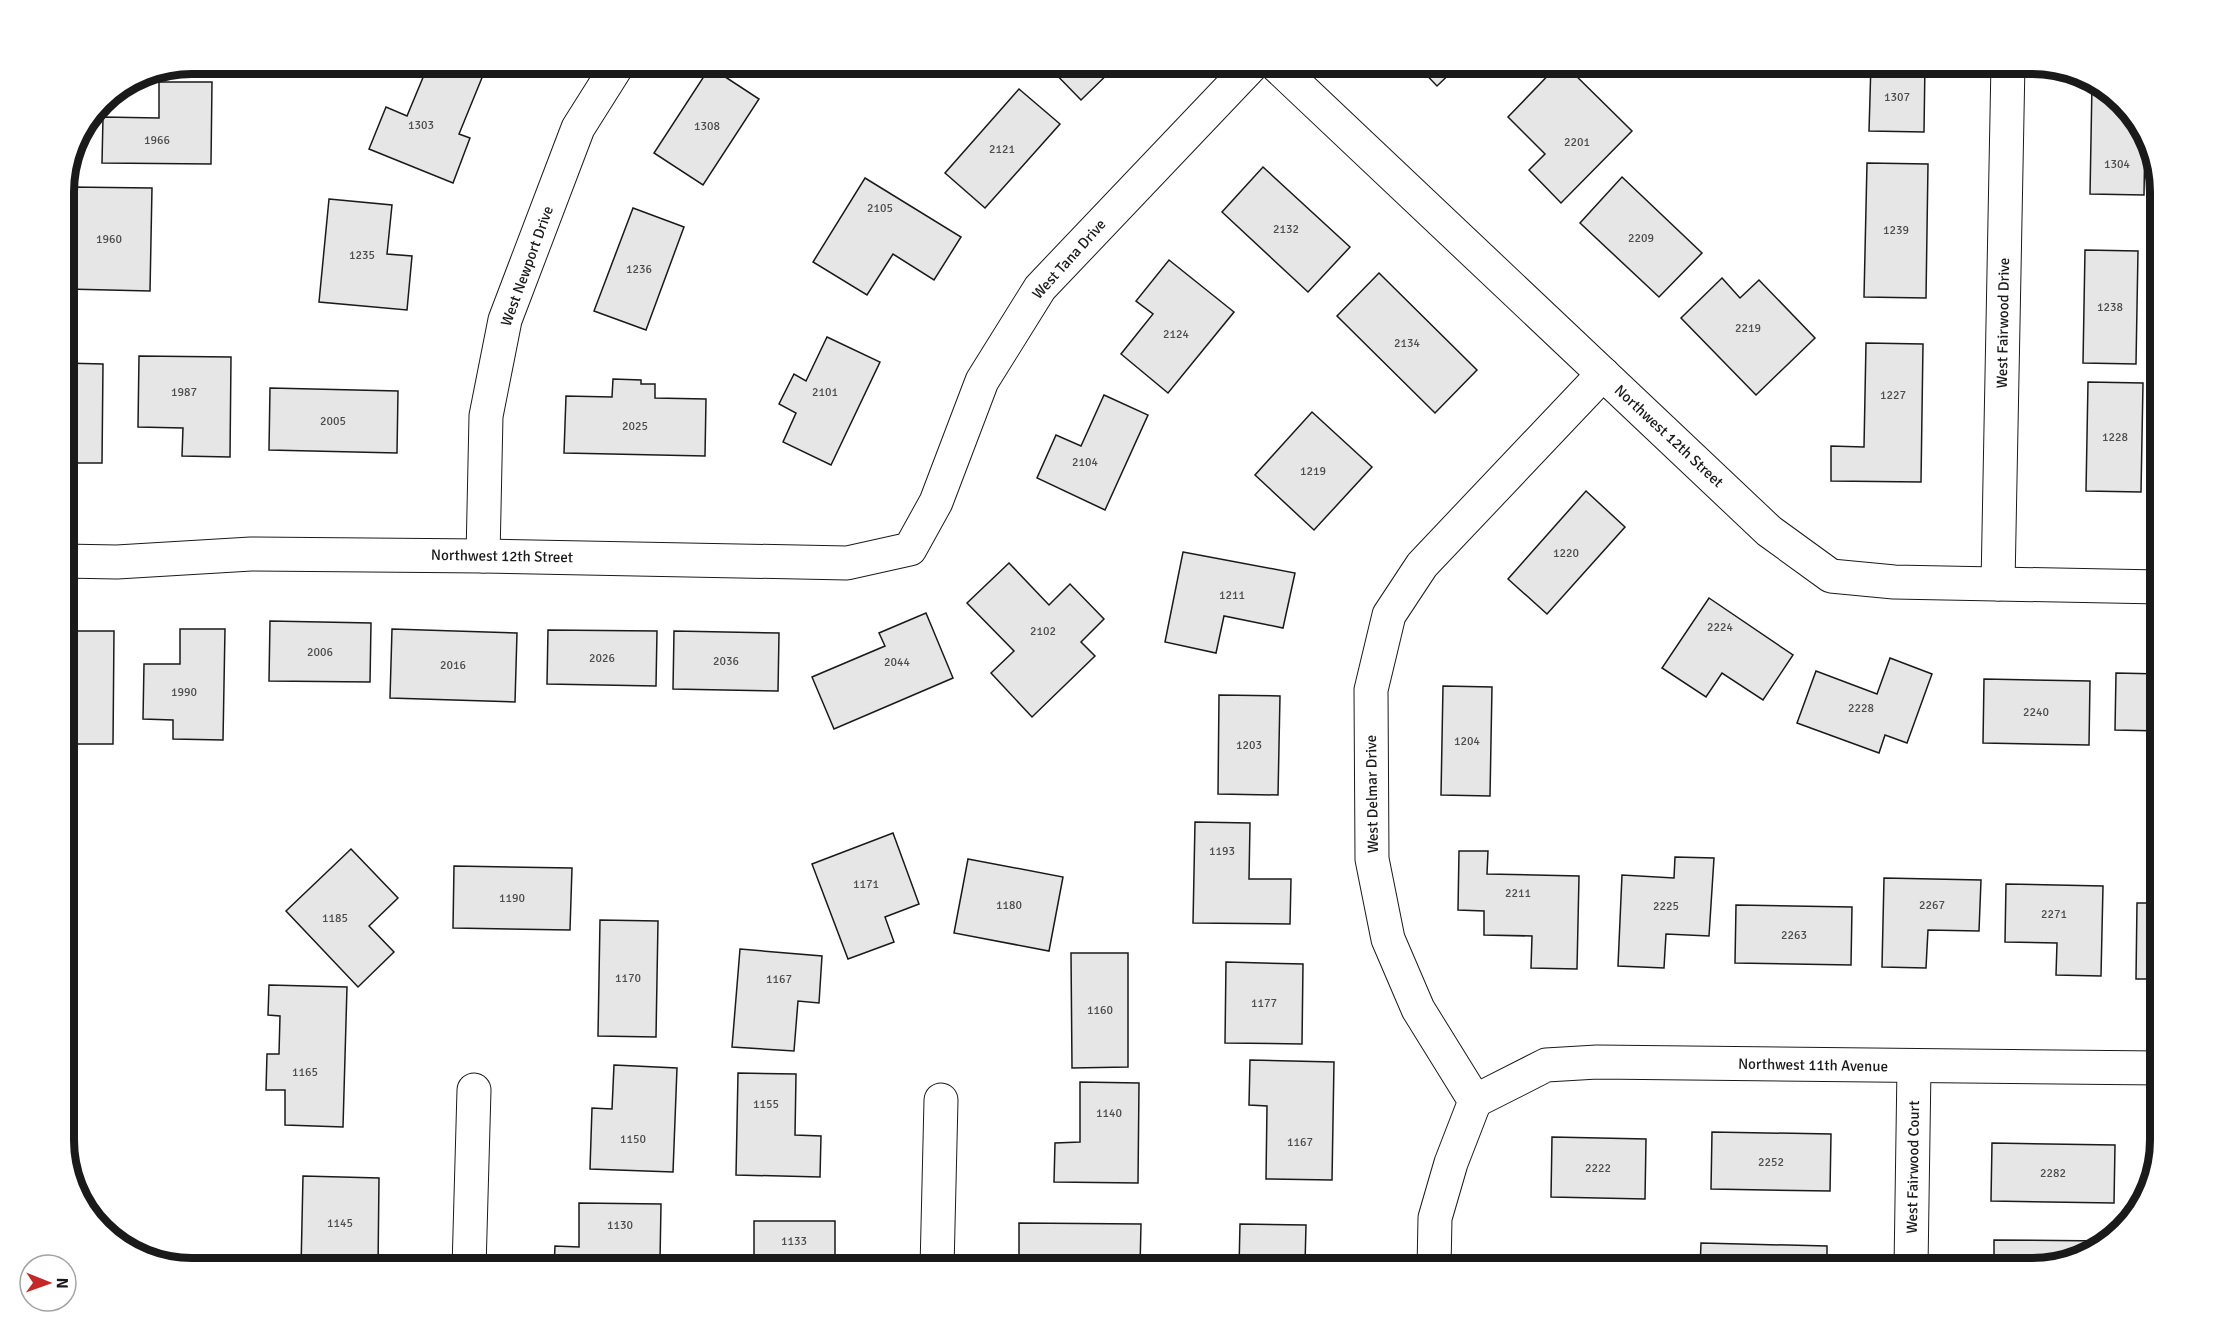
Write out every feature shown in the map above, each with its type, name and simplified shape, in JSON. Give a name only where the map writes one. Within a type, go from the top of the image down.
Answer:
[{"type":"street","name":"West Newport Drive","points":[[483,556],[486,416],[505,320],[578,129],[612,74]]},
{"type":"street","name":"West Tana Drive","points":[[924,524],[936,502],[982,381],[1040,288],[1244,74]]},
{"type":"street","name":"Northwest 12th Street","points":[[1286,74],[1769,531],[1831,576],[1894,582],[2149,587]]},
{"type":"street","name":"West Fairwood Drive","points":[[1998,584],[2008,74]]},
{"type":"street","name":"West Delmar Drive","points":[[1475,1101],[1418,1009],[1388,939],[1372,859],[1371,690],[1389,615],[1422,565],[1603,374]]},
{"type":"street","name":"Northwest 12th Street","points":[[74,561],[117,562],[250,554],[847,563],[910,549],[924,524]]},
{"type":"street","name":"Northwest 11th Avenue","points":[[1475,1101],[1546,1065],[1597,1062],[2150,1068]]},
{"type":"street","name":"West Fairwood Court","points":[[1911,1258],[1914,1067]]},
{"type":"street","points":[[469,1258],[474,1090]]},
{"type":"street","points":[[937,1258],[941,1100]]},
{"type":"street","points":[[1434,1258],[1435,1218],[1450,1163],[1475,1101]]},
{"type":"building","points":[[424,74],[484,74],[459,134],[470,138],[453,183],[369,149],[386,107],[407,116]]},
{"type":"building","points":[[705,74],[721,74],[759,99],[703,185],[654,153]]},
{"type":"building","points":[[1056,74],[1108,74],[1081,100]]},
{"type":"building","points":[[1426,74],[1450,74],[1437,86]]},
{"type":"building","points":[[1549,74],[1574,74],[1632,131],[1561,203],[1529,170],[1545,154],[1508,117]]},
{"type":"building","points":[[1871,74],[1925,74],[1924,132],[1869,131]]},
{"type":"building","points":[[159,82],[212,82],[211,164],[102,163],[103,117],[159,118]]},
{"type":"building","points":[[1019,89],[1060,124],[985,208],[945,173]]},
{"type":"building","points":[[2092,90],[2115,108],[2134,133],[2145,160],[2144,195],[2090,194]]},
{"type":"building","points":[[1867,163],[1928,164],[1926,298],[1864,297]]},
{"type":"building","points":[[1263,167],[1350,247],[1308,292],[1222,212]]},
{"type":"building","points":[[1622,177],[1702,253],[1659,297],[1580,223]]},
{"type":"building","points":[[865,178],[961,237],[934,280],[893,254],[867,295],[813,262]]},
{"type":"building","points":[[74,187],[152,188],[150,291],[74,289]]},
{"type":"building","points":[[329,199],[392,205],[387,254],[412,256],[407,310],[319,302]]},
{"type":"building","points":[[633,208],[684,227],[646,330],[594,311]]},
{"type":"building","points":[[2085,250],[2138,251],[2136,364],[2083,363]]},
{"type":"building","points":[[1169,260],[1234,312],[1168,393],[1121,354],[1153,314],[1136,301]]},
{"type":"building","points":[[1379,273],[1477,370],[1435,413],[1337,316]]},
{"type":"building","points":[[1722,278],[1740,298],[1759,280],[1815,338],[1756,395],[1681,318]]},
{"type":"building","points":[[827,337],[880,362],[831,465],[783,442],[796,413],[779,404],[794,374],[806,381]]},
{"type":"building","points":[[1866,343],[1923,344],[1921,482],[1831,481],[1831,446],[1864,447]]},
{"type":"building","points":[[139,356],[231,357],[230,457],[182,456],[183,428],[138,427]]},
{"type":"building","points":[[74,363],[103,364],[102,463],[74,463]]},
{"type":"building","points":[[613,379],[641,380],[641,384],[655,384],[655,398],[706,399],[705,456],[564,453],[566,396],[612,397]]},
{"type":"building","points":[[2088,382],[2143,383],[2141,492],[2086,491]]},
{"type":"building","points":[[270,388],[398,391],[397,453],[269,450]]},
{"type":"building","points":[[1104,395],[1148,415],[1105,510],[1037,478],[1056,435],[1081,446]]},
{"type":"building","points":[[1312,412],[1372,467],[1314,530],[1255,475]]},
{"type":"building","points":[[1586,491],[1625,527],[1547,614],[1508,579]]},
{"type":"building","points":[[1183,552],[1295,573],[1283,628],[1224,616],[1216,653],[1165,642]]},
{"type":"building","points":[[1009,563],[1049,605],[1070,584],[1104,619],[1081,642],[1095,656],[1032,717],[991,673],[1014,651],[967,603]]},
{"type":"building","points":[[1709,598],[1793,655],[1763,700],[1722,673],[1706,697],[1662,668]]},
{"type":"building","points":[[926,613],[953,678],[834,729],[812,677],[885,646],[879,633]]},
{"type":"building","points":[[270,621],[371,623],[370,682],[269,681]]},
{"type":"building","points":[[180,629],[225,629],[223,740],[173,739],[173,720],[143,719],[144,664],[180,664]]},
{"type":"building","points":[[392,629],[517,633],[515,702],[390,698]]},
{"type":"building","points":[[548,630],[657,631],[656,686],[547,684]]},
{"type":"building","points":[[74,631],[114,631],[113,744],[74,744]]},
{"type":"building","points":[[674,631],[779,633],[778,691],[673,689]]},
{"type":"building","points":[[1890,658],[1932,674],[1907,743],[1885,735],[1879,753],[1797,723],[1816,671],[1877,694]]},
{"type":"building","points":[[2116,673],[2150,674],[2150,731],[2115,730]]},
{"type":"building","points":[[1984,679],[2090,681],[2089,745],[1983,743]]},
{"type":"building","points":[[1443,686],[1492,687],[1490,796],[1441,795]]},
{"type":"building","points":[[1219,695],[1280,696],[1278,795],[1218,794]]},
{"type":"building","points":[[1195,822],[1250,823],[1249,879],[1291,879],[1290,924],[1193,923]]},
{"type":"building","points":[[893,833],[919,904],[885,917],[894,942],[848,959],[812,864]]},
{"type":"building","points":[[351,849],[398,898],[369,926],[394,952],[358,987],[286,911]]},
{"type":"building","points":[[1459,851],[1488,851],[1487,874],[1579,876],[1577,969],[1531,968],[1532,936],[1484,935],[1484,911],[1458,910]]},
{"type":"building","points":[[1675,857],[1714,858],[1709,936],[1666,934],[1664,968],[1618,966],[1622,875],[1674,878]]},
{"type":"building","points":[[968,859],[1063,877],[1049,951],[954,933]]},
{"type":"building","points":[[454,866],[572,868],[570,930],[453,928]]},
{"type":"building","points":[[1884,878],[1981,880],[1979,931],[1928,930],[1926,968],[1882,967]]},
{"type":"building","points":[[2006,884],[2103,886],[2101,976],[2056,975],[2057,943],[2005,942]]},
{"type":"building","points":[[2137,903],[2150,903],[2150,979],[2136,979]]},
{"type":"building","points":[[1736,905],[1852,907],[1851,965],[1735,963]]},
{"type":"building","points":[[600,920],[658,921],[656,1037],[598,1036]]},
{"type":"building","points":[[740,949],[822,956],[819,1003],[798,1001],[794,1051],[732,1047]]},
{"type":"building","points":[[1071,953],[1128,953],[1128,1067],[1072,1068]]},
{"type":"building","points":[[1226,962],[1303,964],[1302,1044],[1225,1043]]},
{"type":"building","points":[[269,985],[347,987],[343,1127],[285,1125],[285,1090],[266,1090],[267,1054],[279,1054],[280,1016],[268,1015]]},
{"type":"building","points":[[1250,1060],[1334,1062],[1332,1180],[1266,1179],[1267,1106],[1249,1105]]},
{"type":"building","points":[[614,1065],[677,1068],[673,1172],[590,1169],[592,1108],[612,1109]]},
{"type":"building","points":[[738,1073],[796,1074],[795,1135],[821,1136],[820,1177],[736,1175]]},
{"type":"building","points":[[1080,1082],[1139,1083],[1138,1183],[1054,1182],[1055,1143],[1080,1142]]},
{"type":"building","points":[[1712,1132],[1831,1134],[1830,1191],[1711,1189]]},
{"type":"building","points":[[1552,1137],[1646,1139],[1645,1199],[1551,1197]]},
{"type":"building","points":[[1992,1143],[2115,1145],[2114,1203],[1991,1201]]},
{"type":"building","points":[[303,1176],[379,1178],[378,1258],[301,1258]]},
{"type":"building","points":[[579,1203],[661,1204],[660,1258],[554,1258],[555,1246],[579,1247]]},
{"type":"building","points":[[754,1221],[835,1221],[835,1258],[754,1258]]},
{"type":"building","points":[[1019,1223],[1141,1224],[1140,1258],[1019,1258]]},
{"type":"building","points":[[1240,1224],[1306,1225],[1305,1258],[1239,1258]]},
{"type":"building","points":[[1994,1240],[2092,1241],[2062,1253],[2047,1256],[1994,1258]]},
{"type":"building","points":[[1701,1243],[1827,1246],[1827,1258],[1700,1258]]}]
